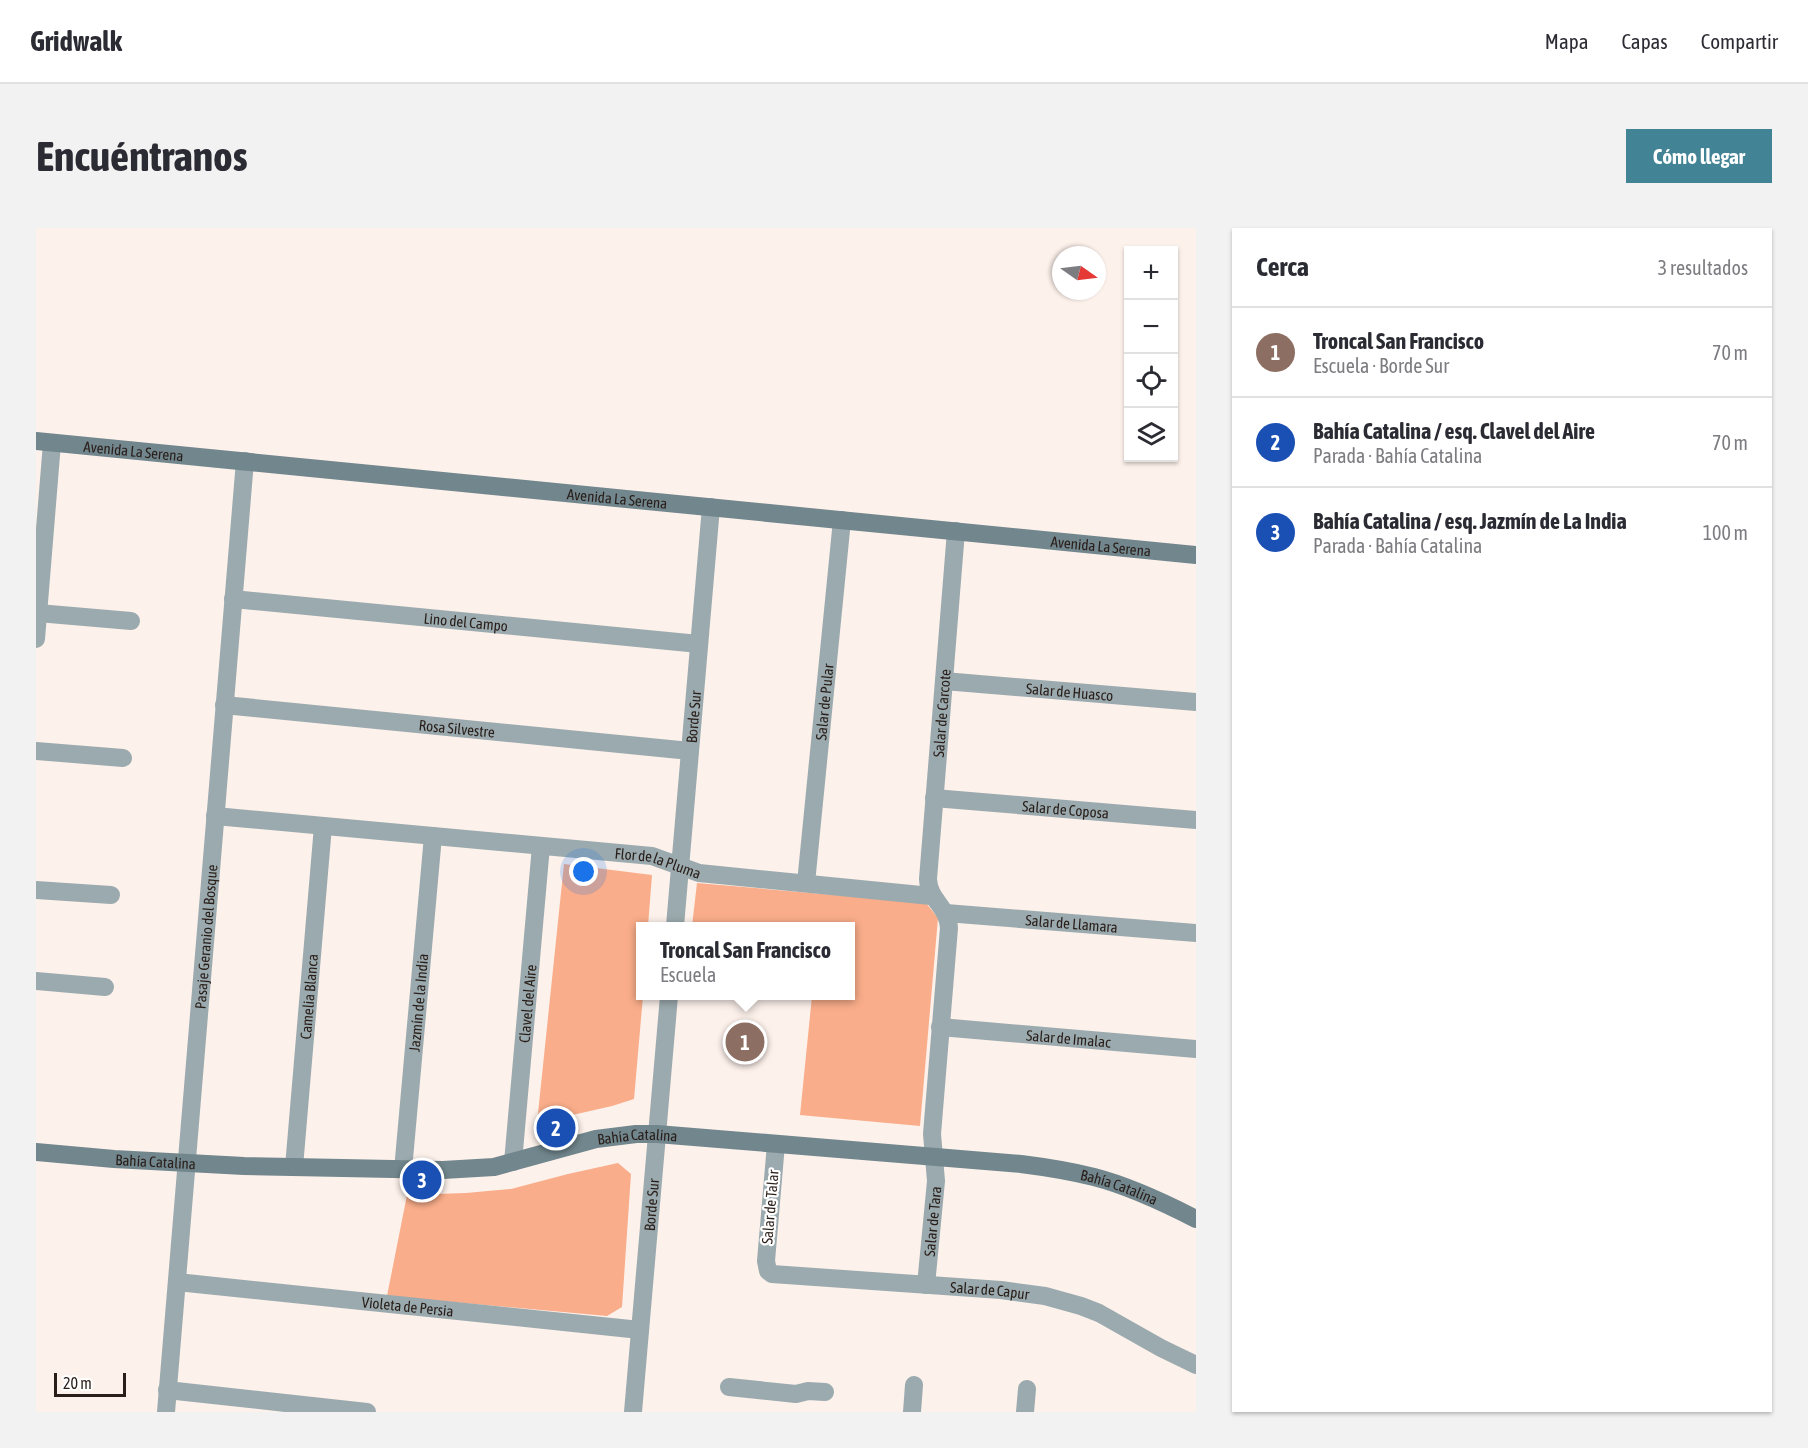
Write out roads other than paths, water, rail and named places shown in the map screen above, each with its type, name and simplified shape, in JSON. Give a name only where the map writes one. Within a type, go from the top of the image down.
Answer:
[{"type":"street","name":"Avenida La Serena","points":[[44,442],[1196,555]]},
{"type":"street","points":[[36,639],[44,442]]},
{"type":"street","name":"Pasaje Geranio del Bosque","points":[[166,1412],[245,461]]},
{"type":"street","name":"Borde Sur","points":[[675,922],[711,507]]},
{"type":"street","name":"Salar de Pular","points":[[806,884],[842,520]]},
{"type":"street","name":"Salar de Carcote","points":[[932,896],[928,887],[928,879],[956,531]]},
{"type":"street","name":"Lino del Campo","points":[[233,599],[699,644]]},
{"type":"street","points":[[38,613],[131,621]]},
{"type":"street","name":"Salar de Huasco","points":[[944,681],[1196,702]]},
{"type":"street","name":"Rosa Silvestre","points":[[224,705],[690,751]]},
{"type":"street","points":[[36,751],[123,758]]},
{"type":"street","name":"Salar de Coposa","points":[[934,798],[1196,820]]},
{"type":"street","name":"Flor de la Pluma","points":[[215,816],[652,856],[699,873],[932,896]]},
{"type":"street","name":"Camelia Blanca","points":[[294,1167],[323,826]]},
{"type":"street","name":"Jazmín de la India","points":[[403,1170],[433,836]]},
{"type":"street","name":"Clavel del Aire","points":[[513,1162],[541,846]]},
{"type":"street","points":[[36,890],[111,895]]},
{"type":"street","points":[[932,896],[949,920],[932,1134],[934,1156]]},
{"type":"street","name":"Salar de Llamara","points":[[946,913],[1196,933]]},
{"type":"street","points":[[36,981],[105,987]]},
{"type":"street","name":"Borde Sur","points":[[633,1412],[669,1000]]},
{"type":"street","name":"Salar de Imalac","points":[[940,1028],[1196,1049]]},
{"type":"street","name":"Bahía Catalina","points":[[36,1152],[186,1163],[403,1170],[494,1167],[596,1139],[657,1134],[934,1156],[1058,1169],[1095,1177],[1132,1189],[1196,1219]]},
{"type":"street","name":"Salar de Talar","points":[[768,1271],[766,1261],[776,1144]]},
{"type":"street","name":"Salar de Tara","points":[[926,1285],[936,1181],[934,1156]]},
{"type":"street","name":"Salar de Capur","points":[[768,1271],[778,1274],[1028,1293],[1062,1300],[1105,1317],[1196,1365]]},
{"type":"street","name":"Violeta de Persia","points":[[177,1282],[640,1330]]},
{"type":"street","points":[[912,1412],[914,1384]]},
{"type":"street","points":[[729,1388],[795,1403],[808,1391],[825,1392]]},
{"type":"street","points":[[1025,1412],[1027,1389]]},
{"type":"street","points":[[167,1390],[367,1412]]},
{"type":"place","name":"Troncal San Francisco","points":[[745,1042]]},
{"type":"place","name":"Bahía Catalina / esq. Clavel del Aire","points":[[556,1128]]},
{"type":"place","name":"Bahía Catalina / esq. Jazmín de La India","points":[[422,1180]]}]
